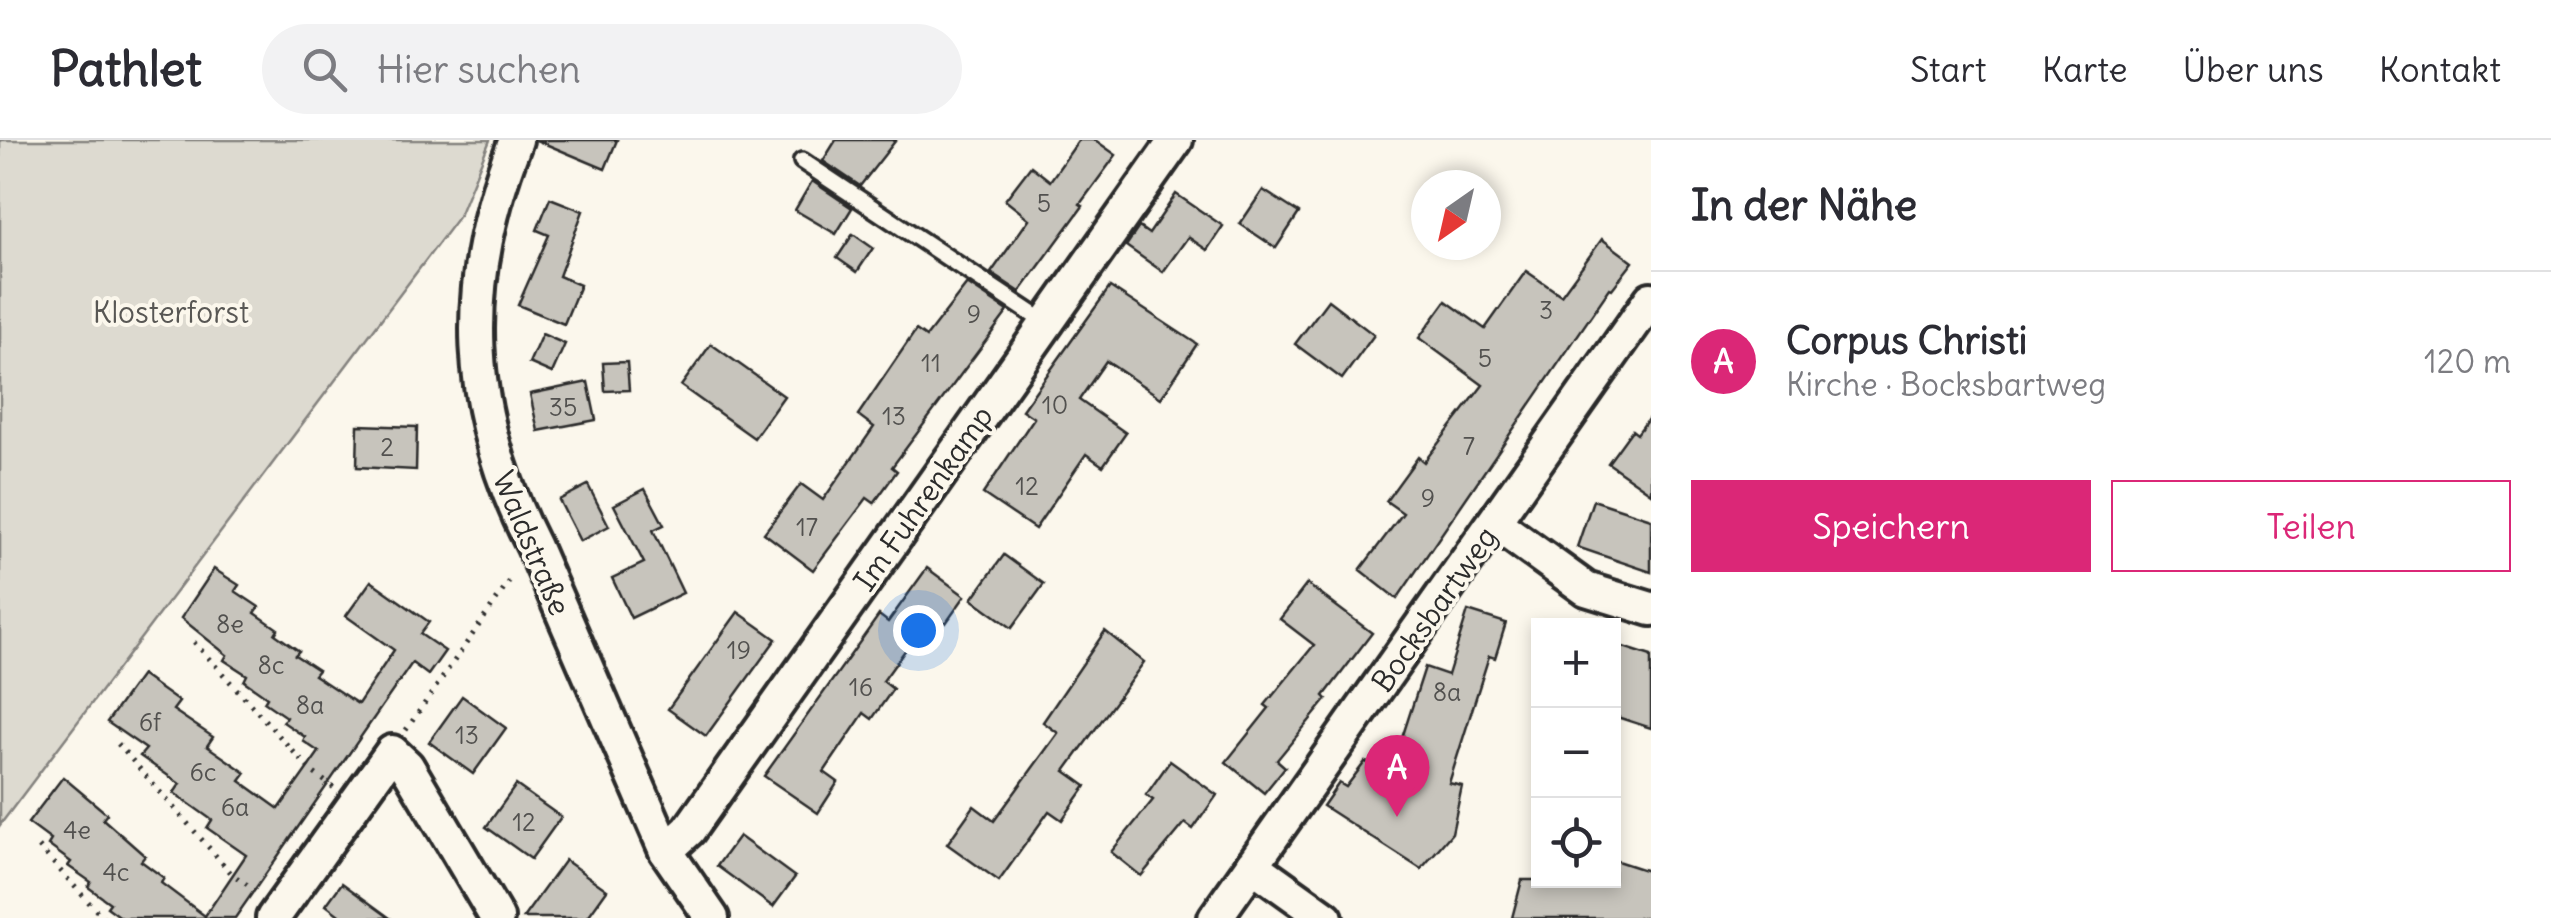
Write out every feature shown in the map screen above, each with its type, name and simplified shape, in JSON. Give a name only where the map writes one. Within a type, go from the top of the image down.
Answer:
[{"type":"street","name":"Waldstraße","points":[[516,140],[486,234],[475,308],[491,444],[510,500],[666,851],[712,918]]},
{"type":"street","name":"Im Fuhrenkamp","points":[[666,851],[689,830],[1176,140]]},
{"type":"street","name":"Bocksbartweg","points":[[1215,918],[1651,299]]},
{"type":"street","points":[[1494,523],[1586,589],[1651,609]]},
{"type":"street","points":[[271,909],[392,752],[407,766],[497,918]]},
{"type":"street","points":[[1252,865],[1326,918]]},
{"type":"lane","points":[[802,161],[1046,323]]},
{"type":"path","points":[[392,752],[534,547]]},
{"type":"path","points":[[194,642],[310,772],[344,796]]},
{"type":"path","points":[[118,744],[232,874],[271,909]]},
{"type":"path","points":[[39,847],[104,918]]},
{"type":"green space","name":"Klosterforst","points":[[0,140],[490,140],[459,216],[0,825]]},
{"type":"building","points":[[536,140],[617,140],[605,169]]},
{"type":"building","points":[[836,140],[896,140],[860,186],[823,161]]},
{"type":"building","points":[[1079,140],[1095,140],[1116,155],[1020,292],[991,273],[1029,219],[1005,200],[1031,166],[1050,181]]},
{"type":"building","points":[[812,181],[852,208],[836,234],[795,210]]},
{"type":"building","points":[[1263,190],[1299,213],[1276,248],[1240,224]]},
{"type":"building","points":[[1176,194],[1223,226],[1207,250],[1188,237],[1163,272],[1126,246],[1139,227],[1149,234]]},
{"type":"building","points":[[550,198],[583,211],[559,276],[580,285],[564,324],[518,305],[549,235],[537,230]]},
{"type":"building","points":[[853,234],[873,248],[857,272],[837,258]]},
{"type":"building","points":[[1602,239],[1633,262],[1610,288],[1397,599],[1360,570],[1403,513],[1386,501],[1418,457],[1424,462],[1483,385],[1419,338],[1446,301],[1485,329],[1526,271],[1561,295]]},
{"type":"building","points":[[967,284],[1008,311],[892,467],[897,471],[874,503],[867,498],[813,570],[764,533],[801,484],[823,500],[874,427],[858,415],[916,330],[926,337]]},
{"type":"building","points":[[1110,287],[1197,344],[1161,398],[1106,361],[1079,400],[1126,433],[1103,466],[1086,454],[1035,529],[983,494],[1034,418],[1022,410]]},
{"type":"building","points":[[1328,300],[1374,335],[1342,379],[1295,344]]},
{"type":"building","points":[[542,334],[565,344],[552,373],[529,363]]},
{"type":"building","points":[[711,344],[784,396],[754,438],[681,386]]},
{"type":"building","points":[[627,362],[629,390],[605,391],[603,363]]},
{"type":"building","points":[[588,382],[596,420],[538,431],[530,394]]},
{"type":"building","points":[[1651,415],[1651,493],[1608,463],[1632,430],[1637,434]]},
{"type":"building","points":[[358,425],[417,427],[416,470],[357,467]]},
{"type":"building","points":[[588,485],[609,526],[580,541],[559,500]]},
{"type":"building","points":[[645,489],[664,525],[653,530],[683,593],[631,618],[612,578],[644,563],[614,505]]},
{"type":"building","points":[[1593,500],[1651,519],[1651,572],[1577,547]]},
{"type":"building","points":[[1004,555],[1044,584],[1012,628],[972,599]]},
{"type":"building","points":[[927,568],[965,596],[946,623],[932,613],[883,681],[893,689],[872,719],[864,713],[824,772],[838,782],[818,813],[764,776],[879,615],[888,622]]},
{"type":"building","points":[[214,569],[239,585],[235,591],[259,607],[255,613],[299,651],[295,655],[318,670],[314,675],[358,704],[394,650],[346,616],[371,581],[429,622],[420,634],[445,651],[428,675],[412,663],[235,918],[122,918],[88,887],[91,882],[68,866],[71,862],[48,845],[51,840],[28,823],[63,777],[107,814],[103,819],[145,856],[141,861],[164,878],[161,883],[205,916],[246,855],[207,828],[212,820],[174,793],[180,784],[140,756],[146,749],[107,722],[141,675],[179,702],[173,710],[213,737],[207,746],[246,773],[240,781],[279,809],[319,752],[283,722],[286,717],[264,702],[267,697],[244,681],[247,675],[224,660],[227,655],[181,618]]},
{"type":"building","points":[[1307,584],[1372,633],[1324,696],[1327,699],[1277,760],[1285,767],[1264,793],[1226,762],[1269,708],[1265,705],[1314,645],[1280,619]]},
{"type":"building","points":[[1468,611],[1506,623],[1495,658],[1489,656],[1449,783],[1462,786],[1452,833],[1421,869],[1323,806],[1339,783],[1346,787],[1365,762],[1392,769],[1425,667],[1448,675]]},
{"type":"building","points":[[738,612],[776,639],[706,736],[668,709]]},
{"type":"building","points":[[1105,631],[1144,662],[1065,771],[1086,786],[1062,820],[1049,811],[999,881],[947,844],[974,806],[994,821],[1058,733],[1043,722]]},
{"type":"building","points":[[1621,646],[1651,656],[1651,728],[1621,718]]},
{"type":"building","points":[[462,696],[506,728],[473,774],[429,742]]},
{"type":"building","points":[[1170,761],[1217,795],[1193,829],[1185,823],[1141,876],[1111,852],[1153,800],[1146,795]]},
{"type":"building","points":[[516,785],[561,817],[531,859],[486,827]]},
{"type":"building","points":[[739,836],[795,877],[773,907],[717,866]]},
{"type":"building","points":[[565,860],[607,890],[587,918],[523,918]]},
{"type":"building","points":[[1621,862],[1651,872],[1651,918],[1512,918],[1522,880],[1531,880],[1531,888],[1621,888]]},
{"type":"building","points":[[342,883],[390,918],[343,918],[326,905]]},
{"type":"place","name":"Corpus Christi","points":[[1397,817]]}]
